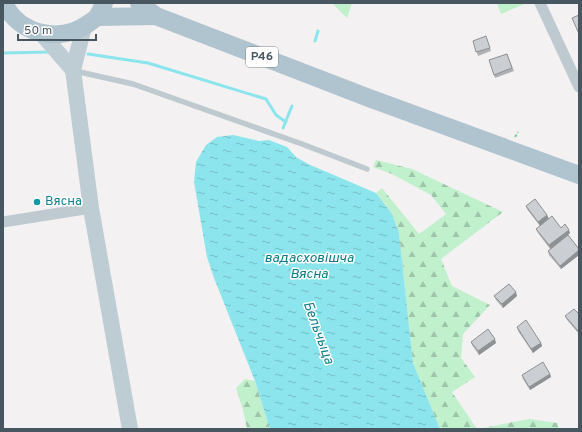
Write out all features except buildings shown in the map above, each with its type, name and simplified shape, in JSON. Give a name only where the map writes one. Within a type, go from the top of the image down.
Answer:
[{"type":"main road","name":"Р46","points":[[4,3],[16,19],[28,28],[41,33],[54,35],[70,33],[95,16],[156,16]]},
{"type":"main road","name":"Р46","points":[[139,3],[156,16],[369,98],[579,174]]},
{"type":"main road","points":[[95,16],[73,70],[91,208],[130,429]]},
{"type":"main road","points":[[41,33],[73,70]]},
{"type":"street","points":[[540,3],[579,87]]},
{"type":"street","points":[[3,222],[91,208]]},
{"type":"lane","points":[[73,70],[133,84],[302,144],[367,169]]},
{"type":"green space","points":[[331,3],[352,3],[347,18],[334,5]]},
{"type":"green space","points":[[497,3],[527,3],[501,14]]},
{"type":"green space","points":[[376,160],[412,169],[503,212],[441,259],[452,286],[490,305],[463,334],[461,358],[475,377],[452,392],[477,429],[440,429],[413,363],[399,233],[392,214],[376,193],[382,188],[419,234],[446,214],[431,195],[392,174],[373,167]]},
{"type":"green space","points":[[245,379],[255,381],[270,429],[247,429],[236,388]]},
{"type":"green space","points":[[529,419],[557,423],[559,429],[478,429]]},
{"type":"water","name":"вадасховішча Вясна","points":[[233,135],[259,141],[269,140],[287,147],[296,157],[308,164],[376,193],[392,214],[399,233],[413,363],[440,429],[270,429],[255,381],[207,257],[194,182],[196,162],[206,145],[217,137]]},
{"type":"waterway","name":"Бельчыца","points":[[315,41],[318,31]]},
{"type":"waterway","points":[[3,53],[50,52]]},
{"type":"waterway","points":[[88,54],[148,63],[266,99],[276,115],[286,122]]},
{"type":"waterway","name":"Бельчыца","points":[[283,128],[292,106]]},
{"type":"place","name":"Вясна","points":[[37,202]]}]
